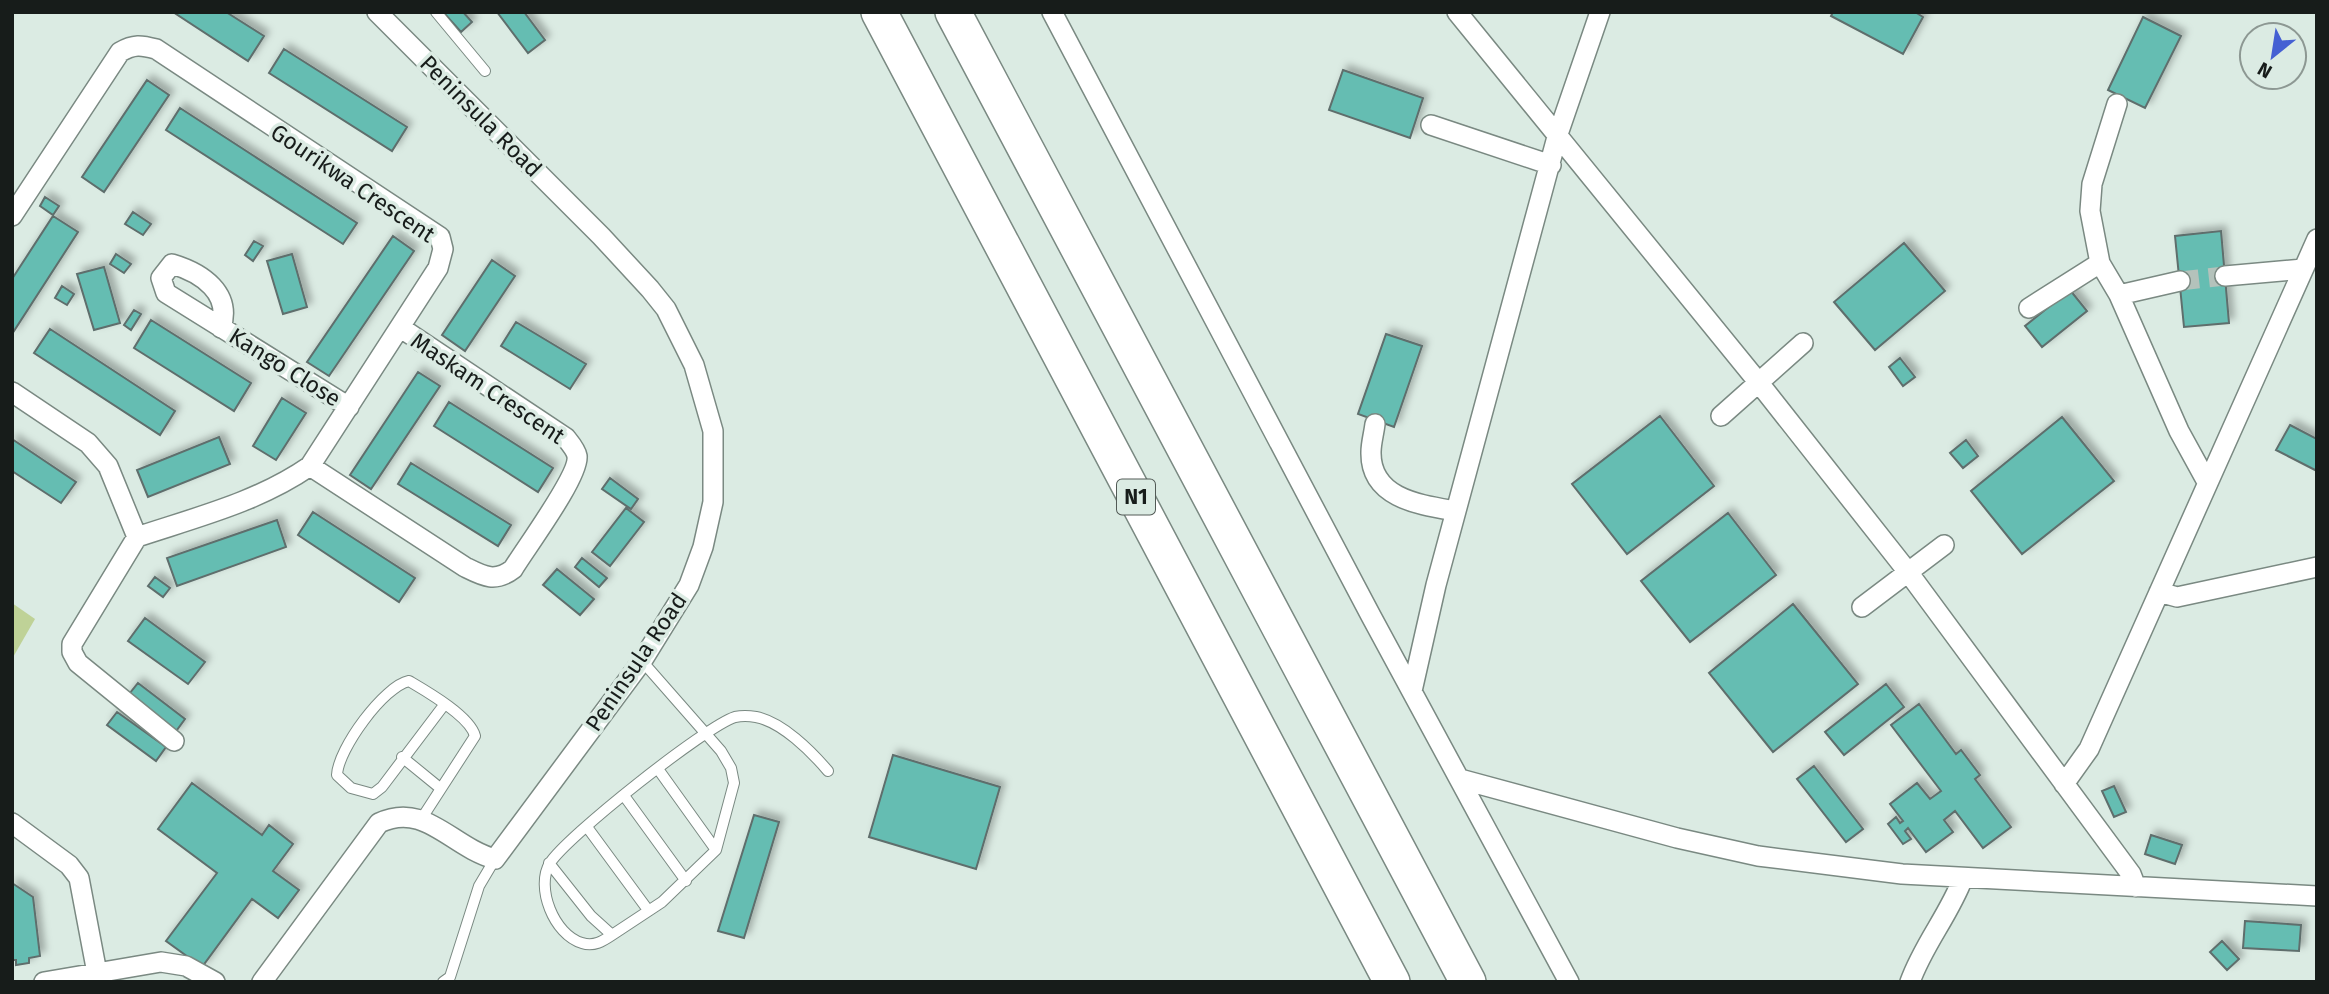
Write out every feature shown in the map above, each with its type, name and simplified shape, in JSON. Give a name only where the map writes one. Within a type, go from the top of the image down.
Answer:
[{"type":"highway","name":"N1","points":[[879,12],[1392,982]]},
{"type":"highway","points":[[953,12],[1468,982]]},
{"type":"street","name":"Peninsula Road","points":[[377,12],[630,265],[666,309],[694,365],[713,431],[715,479],[709,527],[689,585],[642,661],[495,859]]},
{"type":"street","points":[[1052,12],[1569,982]]},
{"type":"street","points":[[1457,12],[1759,383],[1908,572],[2131,874],[2136,887]]},
{"type":"street","points":[[1412,691],[1456,511],[1557,137],[1600,12]]},
{"type":"street","name":"Gourikwa Crescent","points":[[12,216],[120,52],[132,45],[143,45],[156,49],[440,237],[443,249],[438,268],[310,466],[280,487],[233,506],[137,537]]},
{"type":"street","points":[[2117,104],[2092,184],[2090,211],[2100,263],[2119,295],[2179,431],[2207,482]]},
{"type":"street","points":[[1431,125],[1551,165]]},
{"type":"street","points":[[2064,785],[2089,750],[2317,239]]},
{"type":"street","points":[[2029,308],[2100,263]]},
{"type":"street","points":[[2225,276],[2303,269]]},
{"type":"street","points":[[2119,295],[2180,281]]},
{"type":"street","name":"Kango Close","points":[[221,328],[349,407]]},
{"type":"street","name":"Maskam Crescent","points":[[310,466],[465,567],[487,578],[503,577],[513,569],[572,476],[578,458],[574,449],[566,438],[401,328]]},
{"type":"street","points":[[1721,416],[1803,343]]},
{"type":"street","points":[[12,393],[88,443],[108,466],[137,537],[72,644],[72,652],[78,663],[174,741]]},
{"type":"street","points":[[1375,424],[1371,453],[1382,486],[1399,498],[1456,511]]},
{"type":"street","points":[[1862,607],[1944,545]]},
{"type":"street","points":[[2159,592],[2177,597],[2317,567]]},
{"type":"street","points":[[1460,779],[1676,838],[1758,856],[1902,874],[2317,896]]},
{"type":"street","points":[[262,982],[379,823],[394,816],[422,818],[476,854],[495,859]]},
{"type":"street","points":[[12,823],[69,865],[79,878],[97,973]]},
{"type":"street","points":[[1910,982],[1952,907],[1963,878]]},
{"type":"street","points":[[44,982],[161,962],[186,966],[215,982]]},
{"type":"lane","points":[[436,12],[485,71]]},
{"type":"lane","points":[[642,661],[704,733],[731,768],[734,783],[716,850],[686,881],[612,935],[592,944],[573,939],[557,920],[544,896],[549,863],[587,827],[704,733],[736,717],[757,717],[812,752],[828,771]]},
{"type":"lane","points":[[422,818],[475,736],[468,722],[444,705],[409,681],[399,683],[390,690],[343,750],[337,775],[351,788],[373,794],[382,787],[402,757],[444,705]]},
{"type":"lane","points":[[402,757],[440,788]]},
{"type":"lane","points":[[658,769],[716,850]]},
{"type":"lane","points":[[625,797],[686,881]]},
{"type":"lane","points":[[587,827],[648,910]]},
{"type":"lane","name":"Peninsula Road","points":[[449,980],[479,886],[495,859]]},
{"type":"lane","points":[[549,863],[591,916],[612,935]]},
{"type":"green space","points":[[12,603],[35,619],[12,659]]},
{"type":"building","points":[[173,12],[226,12],[264,36],[248,61]]},
{"type":"building","points":[[443,12],[463,12],[472,22],[461,32]]},
{"type":"building","points":[[497,12],[524,12],[545,40],[528,53]]},
{"type":"building","points":[[1833,12],[1915,12],[1923,17],[1903,54],[1831,16]]},
{"type":"building","points":[[2143,17],[2181,36],[2145,108],[2108,90]]},
{"type":"building","points":[[284,49],[407,127],[392,151],[269,73]]},
{"type":"building","points":[[1343,70],[1423,98],[1410,138],[1329,110]]},
{"type":"building","points":[[147,80],[169,95],[104,192],[82,177]]},
{"type":"building","points":[[180,108],[357,223],[343,244],[166,130]]},
{"type":"building","points":[[45,197],[59,206],[53,215],[40,206]]},
{"type":"building","points":[[133,212],[151,224],[143,235],[125,224]]},
{"type":"building","points":[[53,216],[78,232],[12,334],[12,279]]},
{"type":"building","points":[[2221,231],[2229,323],[2184,327],[2175,236]]},
{"type":"building","points":[[393,236],[414,251],[329,376],[307,362]]},
{"type":"building","points":[[254,241],[263,246],[253,261],[245,255]]},
{"type":"building","points":[[1904,243],[1945,291],[1875,350],[1834,302]]},
{"type":"building","points":[[116,254],[131,264],[124,273],[110,264]]},
{"type":"building","points":[[292,254],[307,307],[283,314],[267,261]]},
{"type":"building","points":[[492,260],[515,276],[465,351],[442,335]]},
{"type":"building","points":[[104,267],[120,323],[94,330],[77,274]]},
{"type":"building","points":[[62,286],[74,294],[67,305],[55,298]]},
{"type":"building","points":[[2070,290],[2087,311],[2042,347],[2025,326]]},
{"type":"building","points":[[134,310],[141,314],[131,330],[124,325]]},
{"type":"building","points":[[151,320],[251,383],[234,411],[134,348]]},
{"type":"building","points":[[516,322],[586,364],[570,389],[501,346]]},
{"type":"building","points":[[50,329],[175,411],[160,435],[34,353]]},
{"type":"building","points":[[1386,334],[1422,346],[1394,427],[1358,414]]},
{"type":"building","points":[[1900,358],[1915,377],[1903,386],[1889,367]]},
{"type":"building","points":[[418,372],[440,386],[371,489],[350,475]]},
{"type":"building","points":[[282,398],[306,413],[276,460],[253,446]]},
{"type":"building","points":[[449,402],[553,468],[538,492],[434,426]]},
{"type":"building","points":[[1660,416],[1714,486],[1627,554],[1572,484]]},
{"type":"building","points":[[2062,417],[2114,481],[2022,554],[1971,491]]},
{"type":"building","points":[[2290,425],[2317,439],[2317,471],[2276,450]]},
{"type":"building","points":[[219,437],[230,464],[148,497],[137,470]]},
{"type":"building","points":[[12,439],[76,482],[61,503],[12,471]]},
{"type":"building","points":[[1966,440],[1978,456],[1963,468],[1950,453]]},
{"type":"building","points":[[411,463],[511,525],[498,546],[398,484]]},
{"type":"building","points":[[610,478],[638,499],[631,509],[602,489]]},
{"type":"building","points":[[626,508],[644,522],[610,566],[592,552]]},
{"type":"building","points":[[313,512],[415,578],[399,602],[298,535]]},
{"type":"building","points":[[1728,513],[1776,575],[1690,642],[1641,581]]},
{"type":"building","points":[[277,520],[286,547],[177,586],[167,558]]},
{"type":"building","points":[[582,558],[607,578],[599,587],[575,567]]},
{"type":"building","points":[[557,569],[594,599],[580,615],[543,585]]},
{"type":"building","points":[[155,577],[170,588],[163,597],[148,586]]},
{"type":"building","points":[[1793,604],[1858,684],[1773,752],[1709,673]]},
{"type":"building","points":[[145,618],[205,662],[188,684],[128,641]]},
{"type":"building","points":[[138,683],[185,719],[174,734],[126,698]]},
{"type":"building","points":[[1886,684],[1904,707],[1844,755],[1825,732]]},
{"type":"building","points":[[1919,704],[1956,754],[1961,750],[1980,775],[1975,779],[2011,827],[1983,848],[1955,811],[1944,820],[1953,832],[1926,852],[1908,828],[1905,831],[1911,839],[1903,844],[1888,824],[1896,817],[1900,823],[1903,821],[1890,804],[1917,783],[1930,799],[1941,791],[1891,725]]},
{"type":"building","points":[[117,712],[166,747],[156,761],[107,725]]},
{"type":"building","points":[[893,755],[1000,787],[976,869],[869,837]]},
{"type":"building","points":[[1814,766],[1863,829],[1846,842],[1797,779]]},
{"type":"building","points":[[192,783],[262,835],[269,825],[293,844],[273,871],[299,890],[278,918],[252,899],[202,967],[166,941],[217,873],[158,829]]},
{"type":"building","points":[[2114,786],[2126,812],[2114,817],[2102,791]]},
{"type":"building","points":[[754,815],[779,822],[744,938],[718,931]]},
{"type":"building","points":[[2151,835],[2182,845],[2175,864],[2145,854]]},
{"type":"building","points":[[12,883],[33,897],[40,956],[29,958],[29,963],[16,965],[16,960],[12,960]]},
{"type":"building","points":[[2245,921],[2301,925],[2299,951],[2243,948]]},
{"type":"building","points":[[2222,941],[2239,959],[2227,970],[2210,952]]},
{"type":"tunnel","points":[[2180,281],[2225,276]]}]
